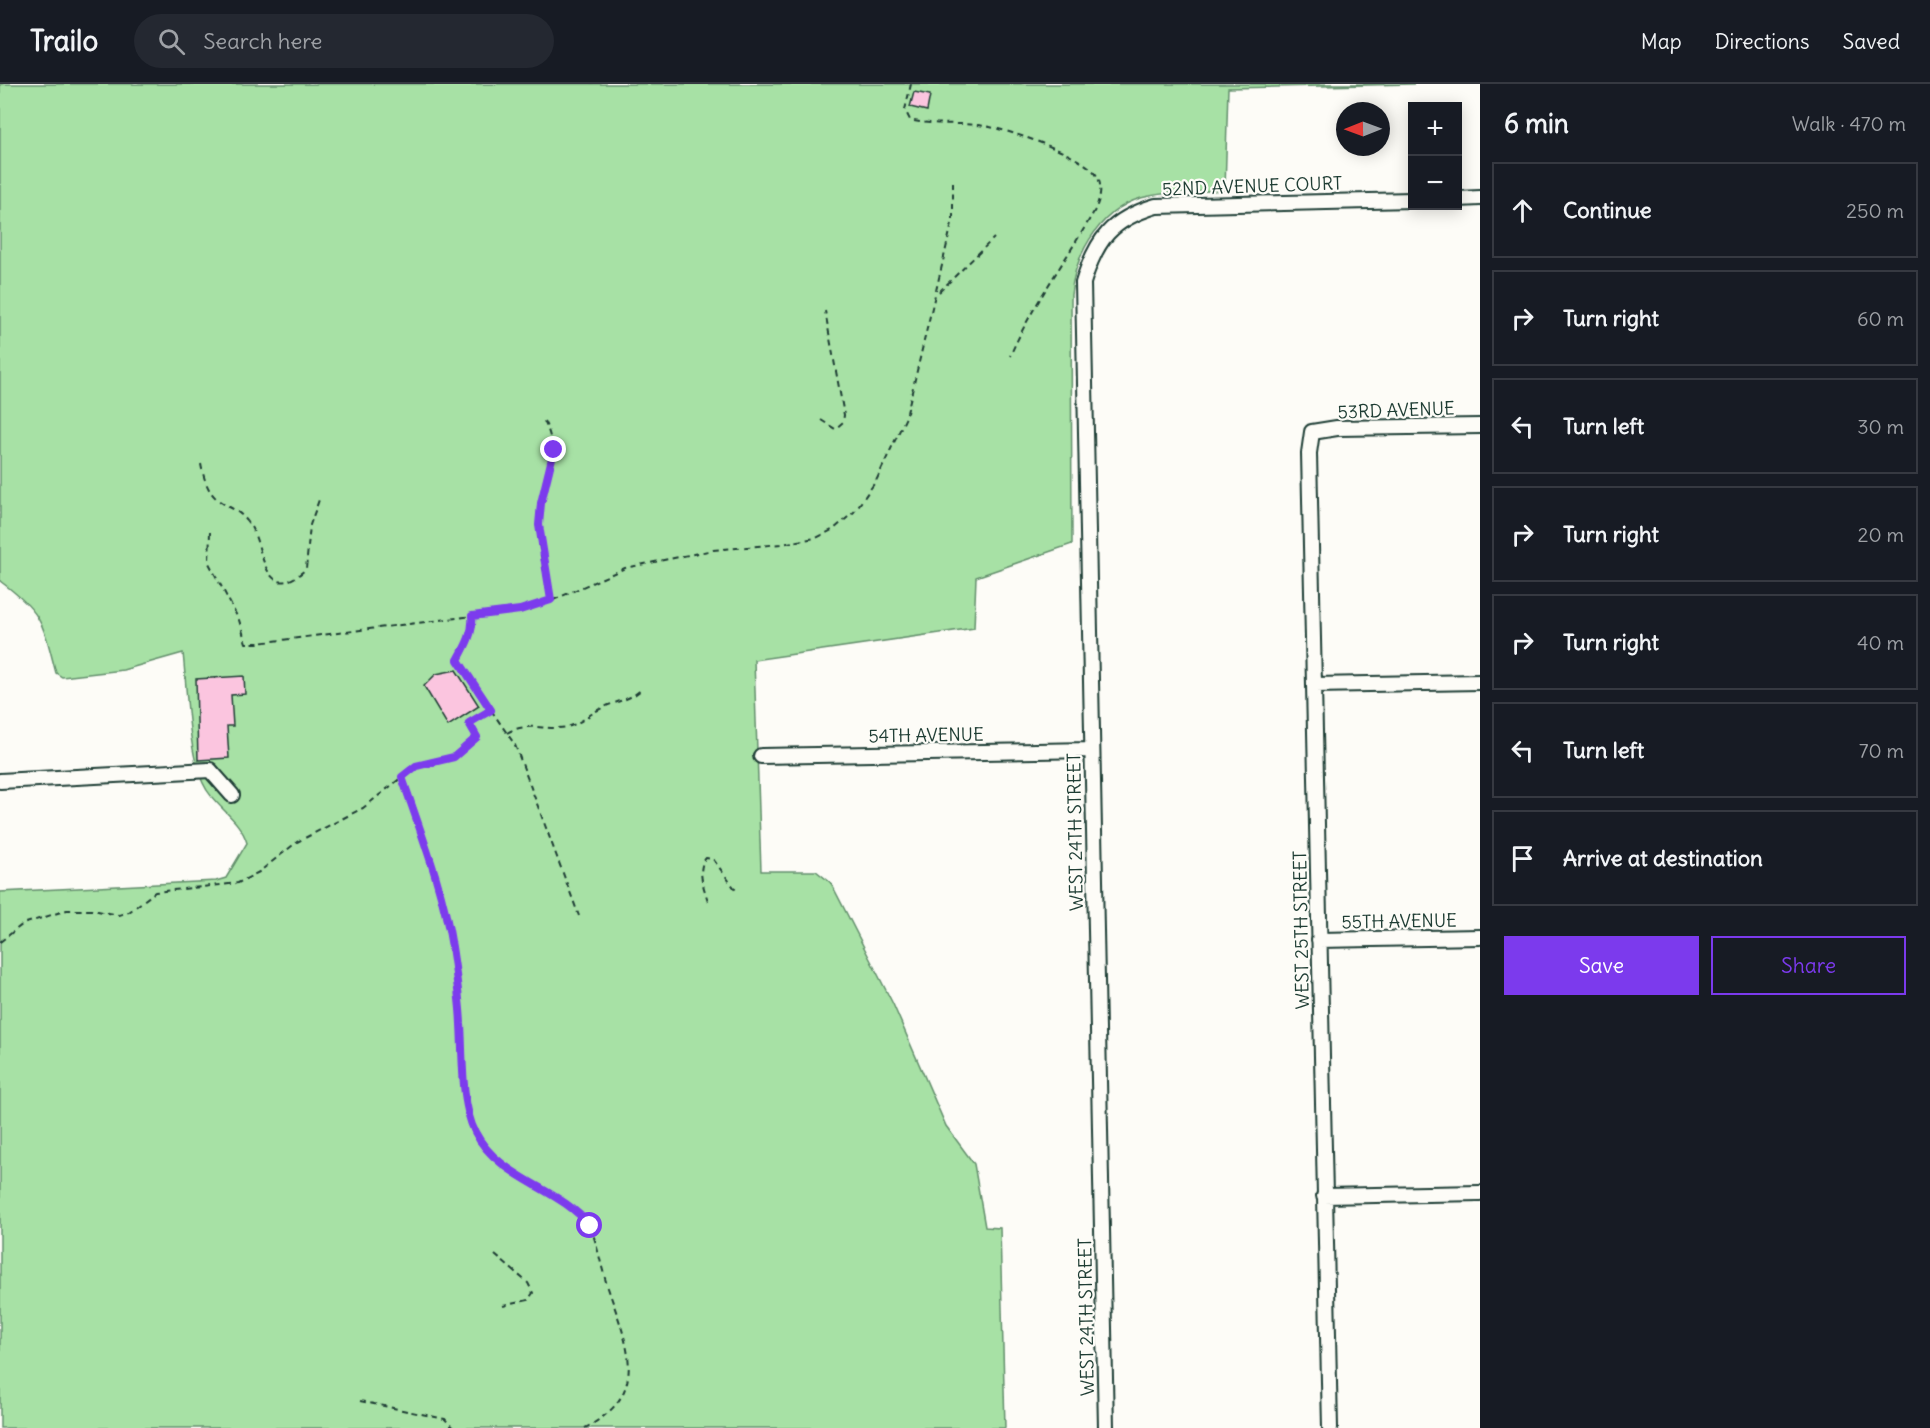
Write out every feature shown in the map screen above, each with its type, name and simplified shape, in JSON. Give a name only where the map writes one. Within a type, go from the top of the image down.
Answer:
[{"type":"street","points":[[1462,199],[1480,198]]},
{"type":"street","name":"52ND AVENUE COURT","points":[[1102,238],[1120,221],[1156,206],[1408,200]]},
{"type":"street","name":"WEST 24TH STREET","points":[[1102,238],[1090,259],[1083,283],[1106,1428]]},
{"type":"street","name":"53RD AVENUE","points":[[1312,432],[1337,428],[1480,426]]},
{"type":"street","name":"WEST 25TH STREET","points":[[1312,432],[1309,453],[1330,1428]]},
{"type":"street","points":[[1314,685],[1480,682]]},
{"type":"street","name":"54TH AVENUE","points":[[761,756],[1091,750]]},
{"type":"street","points":[[0,781],[195,773],[210,770],[232,795]]},
{"type":"street","name":"55TH AVENUE","points":[[1319,940],[1480,937]]},
{"type":"street","points":[[1324,1196],[1480,1193]]},
{"type":"path","points":[[911,84],[905,110],[910,120],[983,126],[1011,132],[1066,154],[1092,169],[1097,176],[1100,186],[1096,208],[1050,285],[1032,309],[1010,356]]},
{"type":"path","points":[[210,532],[209,563],[239,620],[246,643],[270,643],[520,610],[551,600],[625,568],[713,550],[801,542],[816,538],[844,522],[876,481],[906,417],[953,219],[953,180]]},
{"type":"path","points":[[937,294],[994,238]]},
{"type":"path","points":[[821,420],[835,429],[843,422],[844,415],[825,311]]},
{"type":"path","points":[[544,421],[552,436],[554,450],[541,503],[539,525],[551,600]]},
{"type":"path","points":[[201,464],[206,486],[214,499],[237,513],[251,527],[268,575],[275,579],[291,579],[306,569],[310,525],[321,497]]},
{"type":"path","points":[[472,616],[473,624],[467,643],[458,660],[507,733],[523,765],[579,916]]},
{"type":"path","points":[[507,733],[524,726],[554,728],[578,723],[603,707],[630,699],[642,689]]},
{"type":"path","points":[[0,942],[23,924],[67,910],[92,910],[119,915],[129,912],[154,892],[238,884],[260,872],[297,842],[363,808],[416,766],[454,757],[477,737],[469,723],[491,710]]},
{"type":"path","points":[[402,777],[438,882],[452,946],[469,1113],[475,1131],[495,1158],[579,1212],[590,1226],[624,1332],[630,1358],[629,1381],[613,1407],[585,1428]]},
{"type":"path","points":[[708,901],[701,875],[701,866],[706,858],[713,859],[738,893]]},
{"type":"path","points":[[495,1255],[528,1283],[533,1293],[528,1300],[503,1306]]},
{"type":"path","points":[[360,1401],[445,1419],[453,1428]]},
{"type":"green space","points":[[0,84],[1414,84],[1228,88],[1225,190],[1168,193],[1133,201],[1118,209],[1094,232],[1078,263],[1071,295],[1072,544],[976,577],[974,628],[754,660],[761,871],[816,871],[831,883],[893,1004],[946,1126],[974,1164],[985,1227],[1000,1228],[1005,1428],[0,1428],[0,892],[216,881],[226,878],[247,843],[239,826],[207,791],[198,770],[191,738],[183,653],[123,670],[62,677],[56,673],[40,621],[15,592],[0,581]]},
{"type":"building","points":[[914,92],[930,95],[927,111],[910,107]]},
{"type":"building","points":[[456,670],[479,706],[448,726],[424,686],[436,674]]},
{"type":"building","points":[[244,676],[245,694],[231,695],[233,726],[227,726],[229,758],[198,760],[196,679]]},
{"type":"route","points":[[554,450],[552,466],[541,503],[539,525],[551,600],[520,610],[472,616],[473,624],[467,643],[458,660],[491,710],[469,723],[477,737],[454,757],[416,766],[402,777],[438,882],[452,946],[469,1113],[475,1131],[495,1158],[516,1174],[579,1212],[590,1226]]}]
